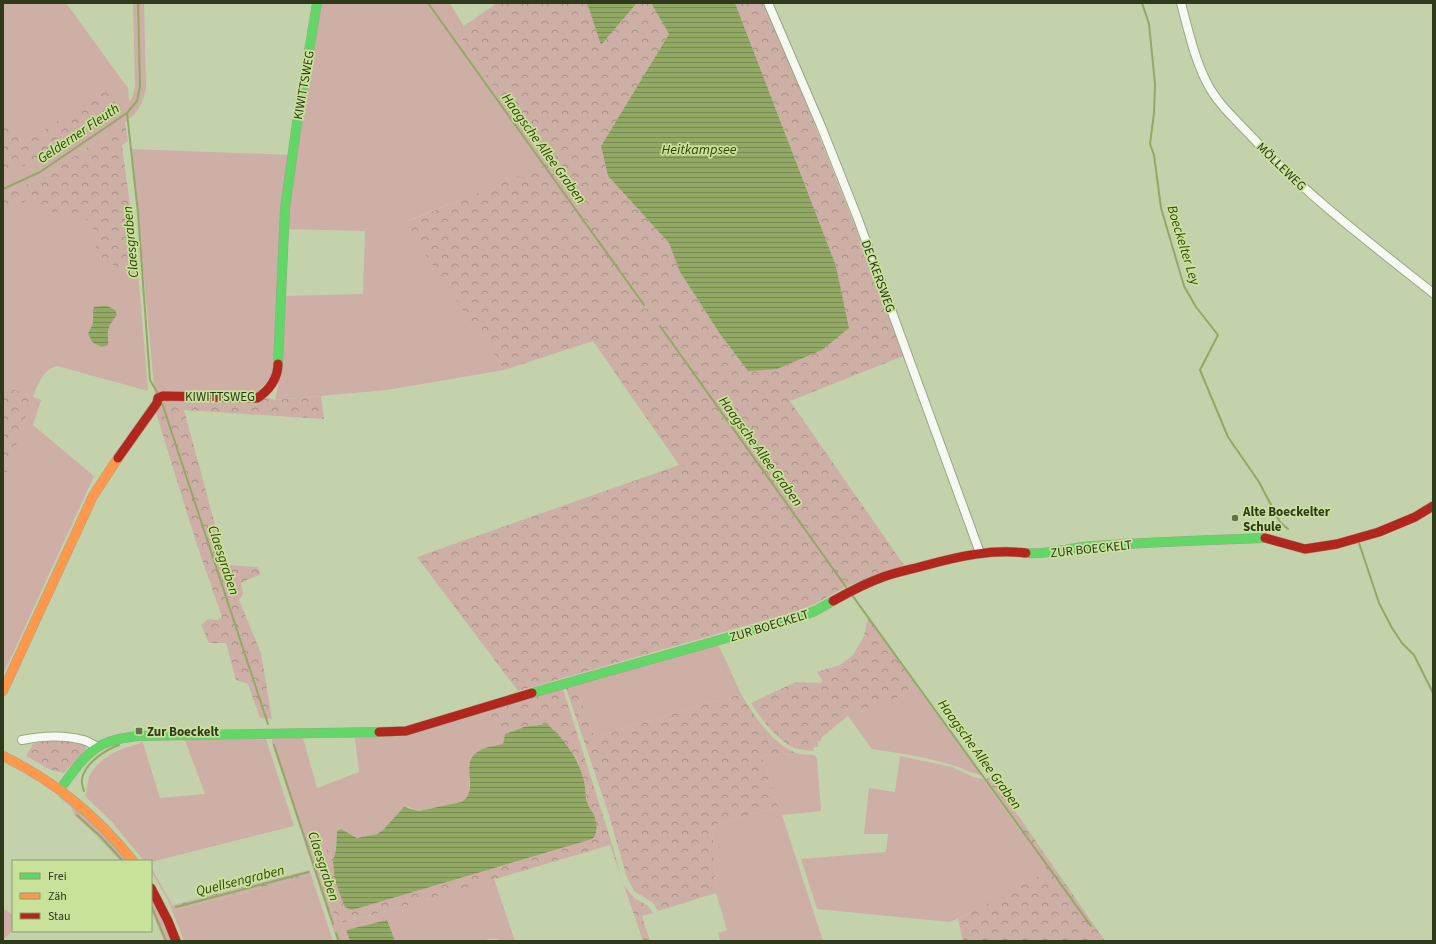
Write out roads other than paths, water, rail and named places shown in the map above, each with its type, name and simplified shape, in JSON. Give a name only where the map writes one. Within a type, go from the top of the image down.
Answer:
[{"type":"street","name":"KIWITTSWEG","points":[[3,691],[93,496],[105,476],[157,403],[158,398],[163,396],[257,398],[263,395],[275,380],[278,370],[285,208],[296,122],[317,3]]},
{"type":"street","name":"DECKERSWEG","points":[[768,3],[821,126],[858,219],[980,553]]},
{"type":"street","name":"MÖLLEWEG","points":[[1181,3],[1194,50],[1205,80],[1218,101],[1264,149],[1314,197],[1433,293]]},
{"type":"street","name":"ZUR BOECKELT","points":[[60,789],[86,757],[98,747],[114,740],[137,736],[406,731],[519,697],[797,618],[815,611],[856,588],[883,576],[980,553],[1009,551],[1038,554],[1091,546],[1266,538],[1305,548],[1337,544],[1379,532],[1415,517],[1433,506]]},
{"type":"street","points":[[22,740],[39,736],[62,737],[84,740],[98,747]]},
{"type":"street","points":[[3,756],[29,769],[60,789],[79,804],[106,829],[132,860]]},
{"type":"street","points":[[152,890],[176,941]]},
{"type":"water","points":[[587,3],[637,3],[601,45]]},
{"type":"water","name":"Heitkampsee","points":[[651,3],[735,3],[836,266],[849,328],[822,350],[777,369],[748,371],[720,334],[680,272],[669,243],[608,176],[601,146],[669,34]]},
{"type":"water","points":[[107,306],[115,310],[117,315],[111,323],[109,329],[108,345],[102,347],[93,343],[88,334],[93,323],[94,307]]},
{"type":"water","points":[[547,724],[572,752],[580,769],[585,787],[586,800],[593,813],[596,823],[596,834],[592,839],[352,910],[345,907],[335,881],[333,862],[336,850],[337,831],[341,829],[357,838],[377,834],[383,830],[404,807],[419,811],[461,802],[466,798],[469,792],[470,764],[476,753],[485,748],[503,744],[505,734],[524,727]]},
{"type":"water","points":[[387,920],[395,941],[350,941],[346,930]]},
{"type":"waterway","name":"Gelderner Fleuth","points":[[3,189],[40,172],[127,113],[137,101],[140,86],[138,3]]},
{"type":"waterway","name":"Haagsche Allee Graben","points":[[428,3],[644,305]]},
{"type":"waterway","name":"Boeckelter Ley","points":[[1142,3],[1149,24],[1155,84],[1154,113],[1150,144],[1154,155],[1161,208],[1184,286],[1196,307],[1218,335],[1200,370],[1228,437],[1259,482],[1280,522],[1288,529]]},
{"type":"waterway","name":"Claesgraben","points":[[127,113],[138,213],[150,380],[157,392]]},
{"type":"waterway","name":"Haagsche Allee Graben","points":[[660,326],[846,587]]},
{"type":"waterway","name":"Claesgraben","points":[[162,403],[268,724]]},
{"type":"waterway","name":"Boeckelter Ley","points":[[1359,543],[1379,603],[1402,643],[1414,655],[1433,693]]},
{"type":"waterway","name":"Haagsche Allee Graben","points":[[852,595],[1091,926]]},
{"type":"waterway","points":[[84,791],[82,780],[87,768],[96,758],[119,745]]},
{"type":"waterway","name":"Claesgraben","points":[[274,745],[333,924]]},
{"type":"waterway","points":[[77,815],[101,837],[122,860]]},
{"type":"waterway","name":"Quellsengraben","points":[[176,907],[309,872]]},
{"type":"waterway","name":"Quellsengraben","points":[[152,907],[166,941]]},
{"type":"waterway","name":"Claesgraben","points":[[336,933],[339,941]]},
{"type":"place","name":"Alte Boeckelter Schule","points":[[1235,518]]},
{"type":"place","name":"Zur Boeckelt","points":[[139,731]]}]
